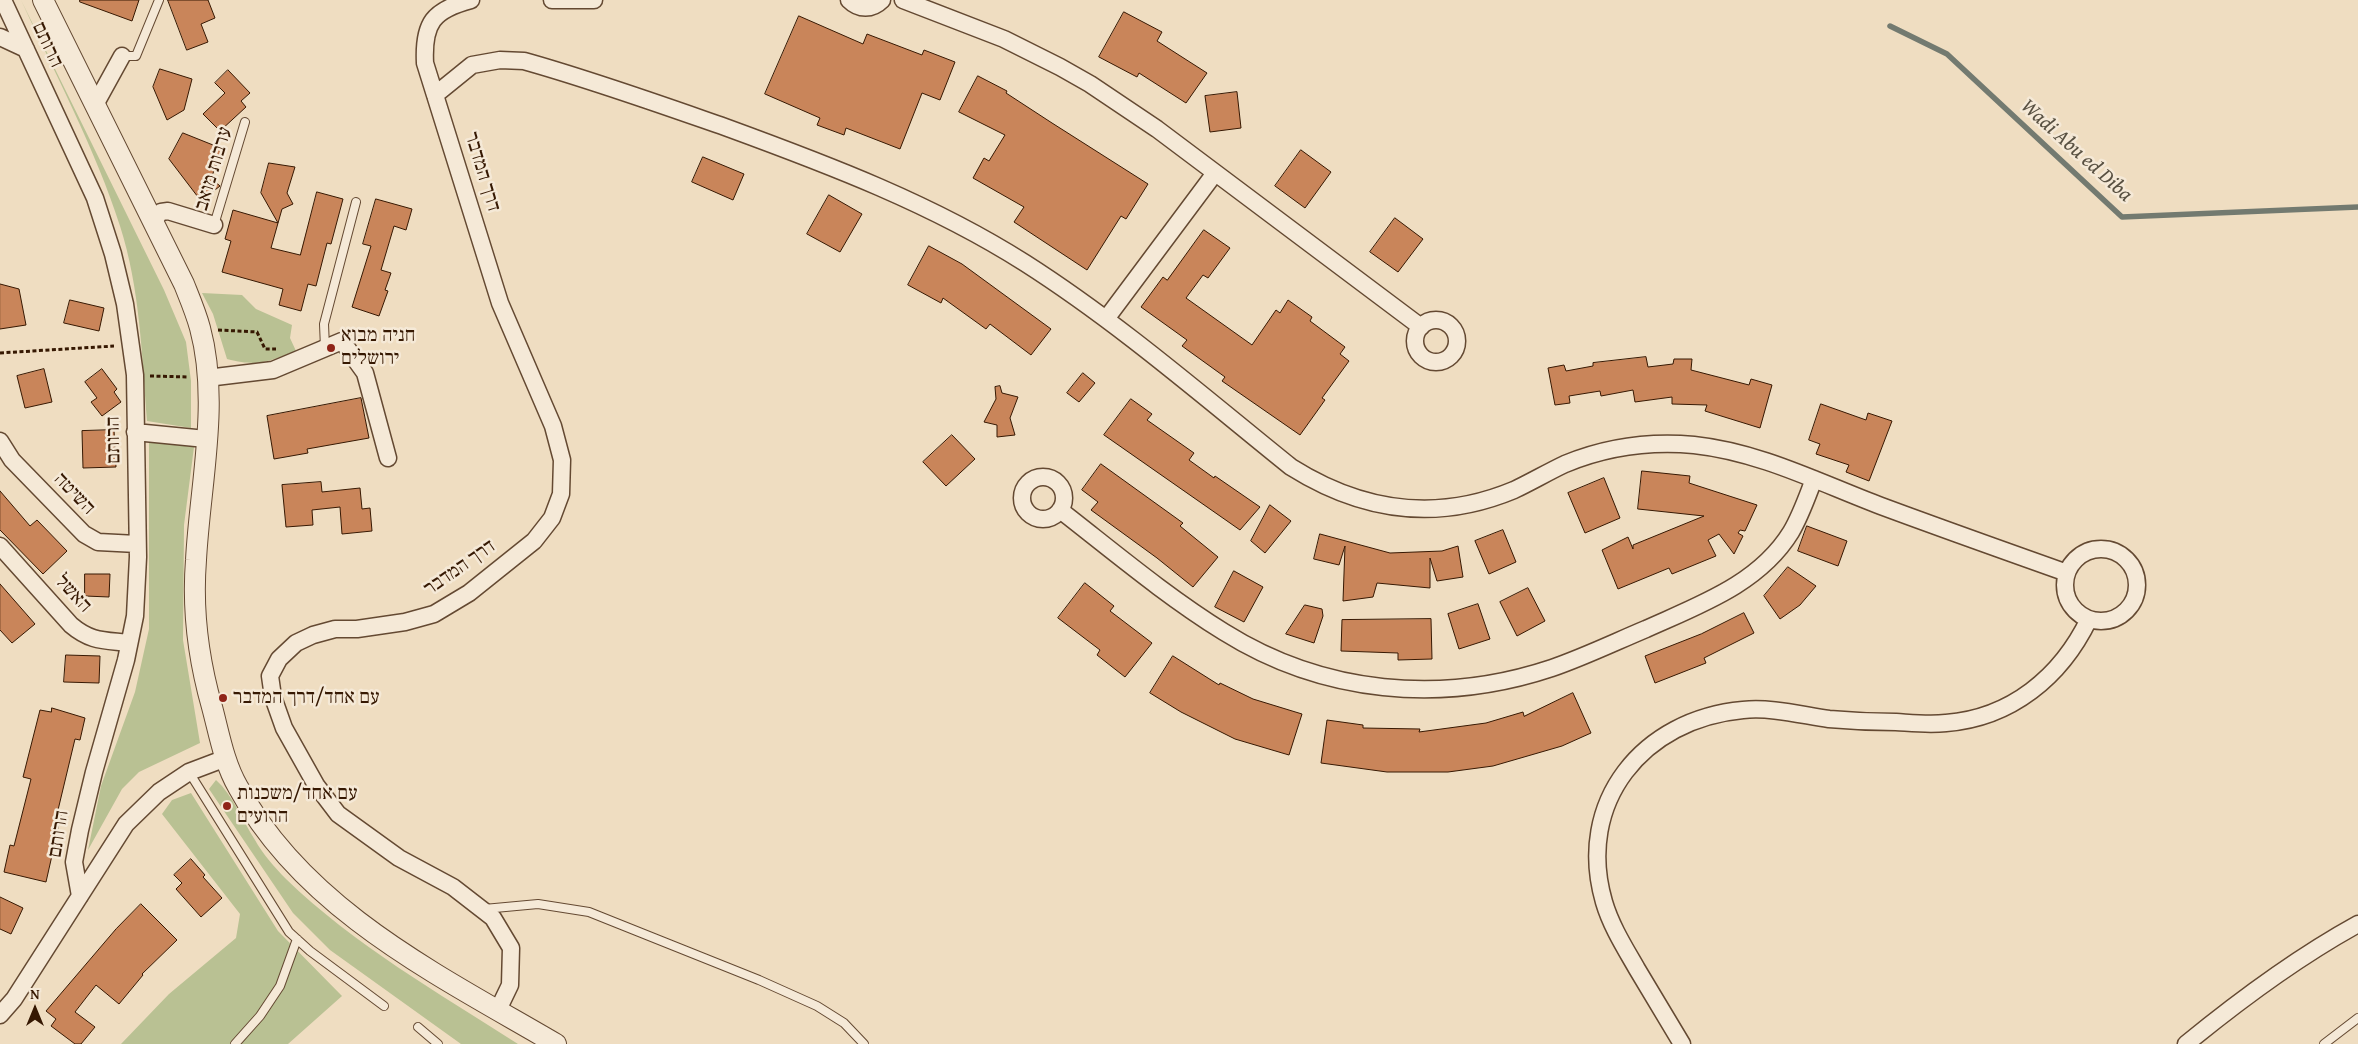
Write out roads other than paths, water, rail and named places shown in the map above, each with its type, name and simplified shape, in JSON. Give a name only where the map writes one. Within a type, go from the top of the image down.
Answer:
[{"type":"street","name":"הרותם","points":[[3,0],[95,198],[113,254],[125,304],[135,376],[137,544],[135,616],[80,830],[74,862],[80,896]]},
{"type":"street","points":[[43,0],[184,284],[200,329],[207,378],[206,439],[196,560],[194,615],[200,660],[226,758],[236,785],[259,822],[294,865],[333,900],[378,936],[556,1044]]},
{"type":"street","name":"דרך המדבר","points":[[471,0],[441,12],[429,25],[424,42],[425,63],[500,303],[553,426],[562,460],[561,494],[552,518],[534,541],[469,592],[434,614],[405,622],[357,629],[335,629],[313,635],[296,643],[279,659],[270,676],[272,697],[284,728],[316,786],[338,814],[399,858],[453,887],[484,909],[493,918],[511,948],[510,985],[498,1010]]},
{"type":"street","points":[[552,0],[594,0]]},
{"type":"street","points":[[849,0],[856,6],[865,8],[875,6],[882,0]]},
{"type":"street","points":[[903,0],[1004,39],[1060,67],[1122,105],[1421,327]]},
{"type":"street","points":[[0,37],[26,48]]},
{"type":"street","points":[[95,105],[122,56]]},
{"type":"street","points":[[435,95],[472,66],[500,60],[524,62],[591,82],[794,152],[886,189],[990,242],[1056,283],[1106,319],[1291,466],[1337,492],[1378,505],[1411,509],[1462,506],[1514,490],[1565,464],[1591,455],[1643,444],[1669,443],[1722,450],[1779,465],[2067,573]]},
{"type":"street","points":[[1106,319],[1215,173]]},
{"type":"street","points":[[153,221],[161,212],[168,211],[214,225]]},
{"type":"street","points":[[207,378],[264,372],[342,341],[364,373],[388,458]]},
{"type":"street","points":[[136,432],[206,439]]},
{"type":"street","name":"השיטה","points":[[0,441],[12,460],[84,534],[98,542],[137,544]]},
{"type":"street","points":[[1060,510],[1188,609],[1225,633],[1262,653],[1301,670],[1340,681],[1380,688],[1422,691],[1464,688],[1508,680],[1552,668],[1716,598],[1759,568],[1781,546],[1797,521],[1814,479]]},
{"type":"street","name":"האשל","points":[[0,546],[71,625],[84,636],[98,640],[129,642]]},
{"type":"street","points":[[2101,549],[2117,553],[2133,569],[2136,585],[2135,596],[2130,606],[2122,614],[2112,619],[2101,621],[2089,619],[2080,614],[2069,601],[2065,585],[2067,573],[2080,556],[2089,551],[2101,549]]},
{"type":"street","points":[[1682,1044],[1620,940],[1604,903],[1597,867],[1599,832],[1609,799],[1625,771],[1648,746],[1676,727],[1708,714],[1745,709],[1845,720],[1921,724],[1968,720],[1989,715],[2008,707],[2041,685],[2068,656],[2080,639],[2089,619]]},
{"type":"street","points":[[0,1015],[14,999],[126,824],[159,792],[189,772],[226,758]]},
{"type":"street","points":[[2186,1044],[2270,978],[2358,924]]},
{"type":"lane","points":[[122,56],[136,56],[158,0]]},
{"type":"lane","name":"ערבות מואב","points":[[214,225],[245,122]]},
{"type":"lane","points":[[325,348],[324,324],[356,202]]},
{"type":"lane","points":[[189,772],[289,932],[384,1006]]},
{"type":"lane","points":[[484,909],[538,904],[589,912],[759,980],[817,1006],[844,1023],[864,1044]]},
{"type":"lane","points":[[235,1044],[260,1016],[280,986],[297,939]]},
{"type":"lane","points":[[2324,1044],[2358,1018]]},
{"type":"lane","points":[[418,1027],[438,1044]]},
{"type":"waterway","name":"Wadi Abu ed Diba","points":[[1890,26],[1947,54],[2122,217],[2358,207]]},
{"type":"place","name":"חניה מבוא ירושלים","points":[[331,348]]},
{"type":"place","name":"עם אחד/דרך המדבר","points":[[223,698]]},
{"type":"place","name":"עם אחד/משכנות הרועים","points":[[227,806]]}]
